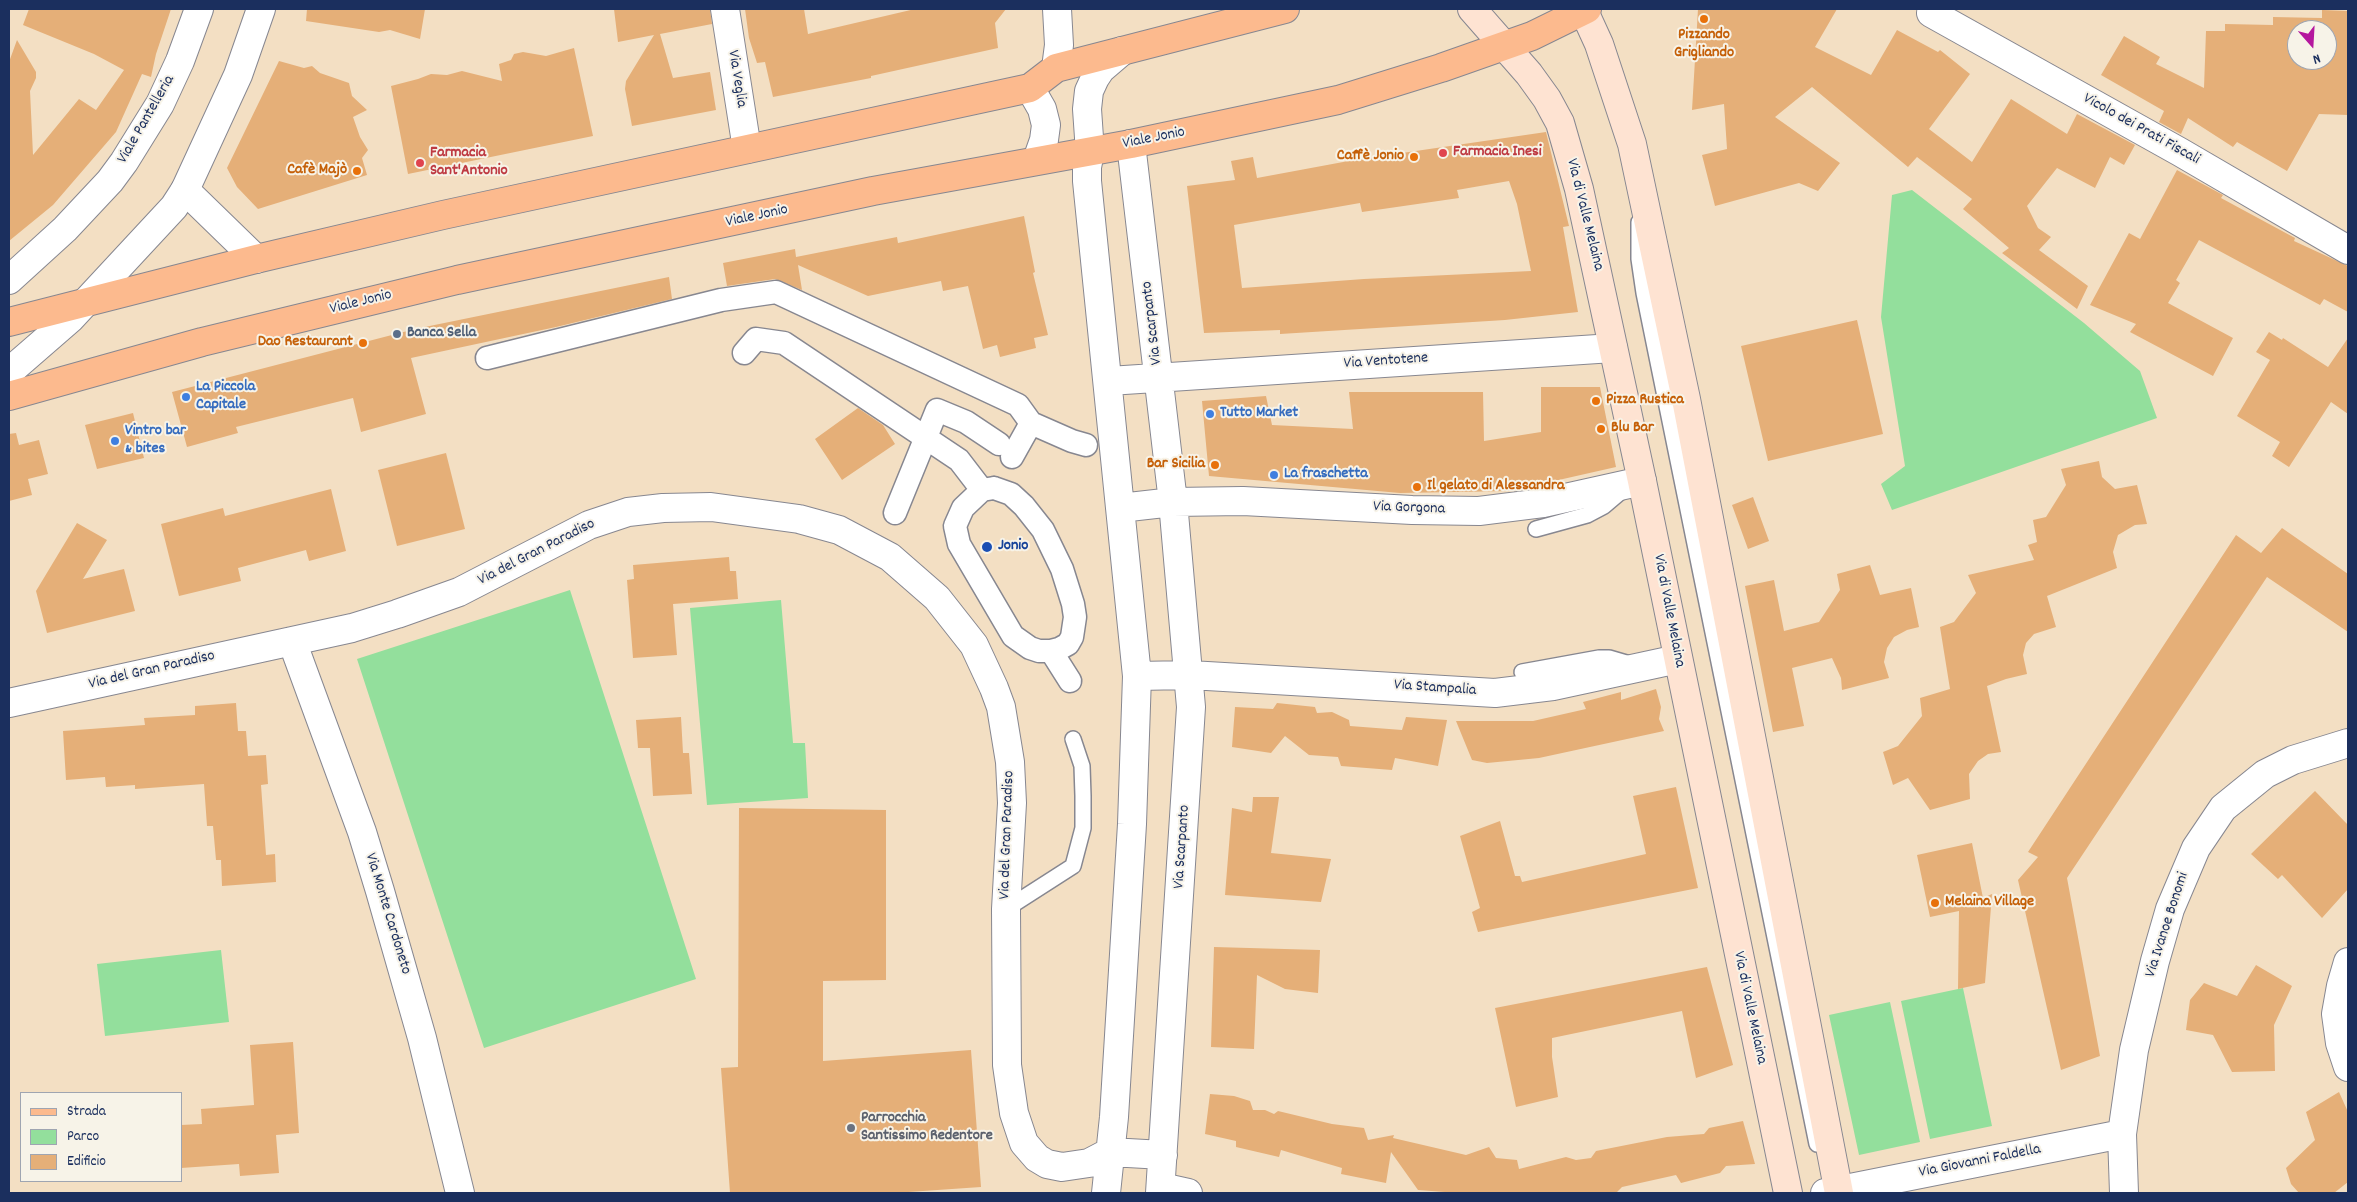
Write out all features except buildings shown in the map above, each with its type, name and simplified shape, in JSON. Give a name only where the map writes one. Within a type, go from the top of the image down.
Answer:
[{"type":"main road","points":[[9,322],[256,259],[635,172],[747,150],[1030,88],[1056,68],[1285,9]]},
{"type":"main road","name":"Via di Valle Melaina","points":[[1472,9],[1506,46],[1544,93],[1560,123],[1586,216],[1613,348],[1636,483],[1678,659],[1788,1193]]},
{"type":"main road","points":[[1584,9],[1596,36],[1625,116],[1638,168],[1686,399],[1836,1192]]},
{"type":"main road","name":"Viale Jonio","points":[[9,396],[202,342],[457,280],[874,191],[1131,144],[1338,100],[1416,77],[1506,46],[1532,36],[1584,9]]},
{"type":"street","name":"Viale Pantelleria","points":[[9,280],[65,230],[103,189],[124,162],[160,104],[180,61],[199,9]]},
{"type":"street","points":[[9,372],[49,339],[86,302],[163,219],[185,190],[238,75],[260,9]]},
{"type":"street","name":"Via Veglia","points":[[725,9],[747,150]]},
{"type":"street","points":[[1056,68],[1059,45],[1057,9]]},
{"type":"street","name":"Vicolo dei Prati Fiscali","points":[[1931,13],[2180,152],[2348,250]]},
{"type":"street","points":[[1106,1193],[1131,833],[1137,676],[1109,381],[1087,181],[1090,152],[1086,110],[1089,91],[1101,69],[1122,51]]},
{"type":"street","points":[[1030,88],[1042,109],[1046,125],[1044,140],[1037,160]]},
{"type":"street","name":"Via Scarpanto","points":[[1131,144],[1159,376],[1190,674],[1190,744],[1160,1190]]},
{"type":"street","points":[[185,190],[256,259]]},
{"type":"street","points":[[487,358],[721,300],[776,292],[997,393],[1018,405],[1031,423],[1072,442],[1086,445]]},
{"type":"street","points":[[744,353],[756,339],[784,342],[959,460],[982,490]]},
{"type":"street","name":"Via Ventotene","points":[[1109,381],[1159,376],[1613,348]]},
{"type":"street","points":[[896,513],[924,437],[937,410],[966,422],[1005,450],[1031,423]]},
{"type":"street","name":"Via Gorgona","points":[[1173,502],[1252,501],[1412,510],[1479,511],[1544,503],[1636,483]]},
{"type":"street","points":[[994,488],[1003,490],[1017,499],[1043,530],[1053,549],[1068,586],[1075,617],[1074,628],[1068,644],[1051,651],[1030,648],[1014,636],[984,590],[959,544],[956,526],[958,517],[963,508],[982,490],[994,488]]},
{"type":"street","points":[[1120,508],[1173,502]]},
{"type":"street","name":"Via del Gran Paradiso","points":[[9,703],[352,628],[459,592],[589,525],[628,512],[663,508],[711,507],[799,519],[839,530],[890,557],[937,598],[974,646],[1001,707],[1010,762],[1012,804],[1006,910],[1006,1044],[1010,1096],[1019,1128],[1028,1149],[1037,1158],[1054,1166],[1081,1166],[1110,1152],[1163,1155]]},
{"type":"street","name":"Via Monte Cardoneto","points":[[292,641],[362,832],[422,1038],[460,1193]]},
{"type":"street","points":[[1051,651],[1070,681]]},
{"type":"street","name":"Via Stampalia","points":[[1137,676],[1190,674],[1494,693],[1553,686],[1678,659]]},
{"type":"street","name":"Via Ivanoe Bonomi","points":[[2124,1193],[2122,1134],[2134,1050],[2155,961],[2170,909],[2196,848],[2223,808],[2265,774],[2292,760],[2348,743]]},
{"type":"street","points":[[2348,962],[2336,1014],[2340,1043],[2348,1067]]},
{"type":"street","name":"Via Giovanni Faldella","points":[[1836,1192],[2122,1134]]},
{"type":"street","points":[[1160,1190],[1188,1193]]},
{"type":"lane","points":[[1536,529],[1587,515],[1604,506],[1636,483]]},
{"type":"lane","points":[[1522,672],[1599,658],[1620,660],[1642,667]]},
{"type":"lane","points":[[1006,910],[1073,866],[1083,828],[1084,796],[1082,766],[1073,739]]},
{"type":"green space","points":[[1912,190],[2084,323],[2140,371],[2157,418],[1892,510],[1881,484],[1905,466],[1881,317],[1892,195]]},
{"type":"green space","points":[[570,590],[696,979],[484,1048],[357,659]]},
{"type":"green space","points":[[781,600],[793,743],[805,743],[808,798],[707,805],[690,608]]},
{"type":"green space","points":[[221,950],[229,1022],[105,1036],[97,964]]},
{"type":"green space","points":[[1963,988],[1992,1126],[1930,1139],[1901,1001]]},
{"type":"green space","points":[[1890,1002],[1920,1142],[1859,1155],[1829,1015]]},
{"type":"place","name":"Pizzando Grigliando","points":[[1704,19]]},
{"type":"place","name":"Farmacia Inesi","points":[[1443,153]]},
{"type":"place","name":"Caffè Jonio","points":[[1414,157]]},
{"type":"place","name":"Farmacia Sant'Antonio","points":[[420,163]]},
{"type":"place","name":"Cafè Majò","points":[[357,171]]},
{"type":"place","name":"Banca Sella","points":[[397,334]]},
{"type":"place","name":"Dao Restaurant","points":[[363,343]]},
{"type":"place","name":"La Piccola Capitale","points":[[186,397]]},
{"type":"place","name":"Pizza Rustica","points":[[1596,401]]},
{"type":"place","name":"Tutto Market","points":[[1210,414]]},
{"type":"place","name":"Blu Bar","points":[[1601,429]]},
{"type":"place","name":"Vintro bar & bites","points":[[115,441]]},
{"type":"place","name":"Bar Sicilia","points":[[1215,465]]},
{"type":"place","name":"La fraschetta","points":[[1274,475]]},
{"type":"place","name":"Il gelato di Alessandra","points":[[1417,487]]},
{"type":"place","name":"Jonio","points":[[987,547]]},
{"type":"place","name":"Melaina Village","points":[[1935,903]]},
{"type":"place","name":"Parrocchia Santissimo Redentore","points":[[851,1128]]}]
